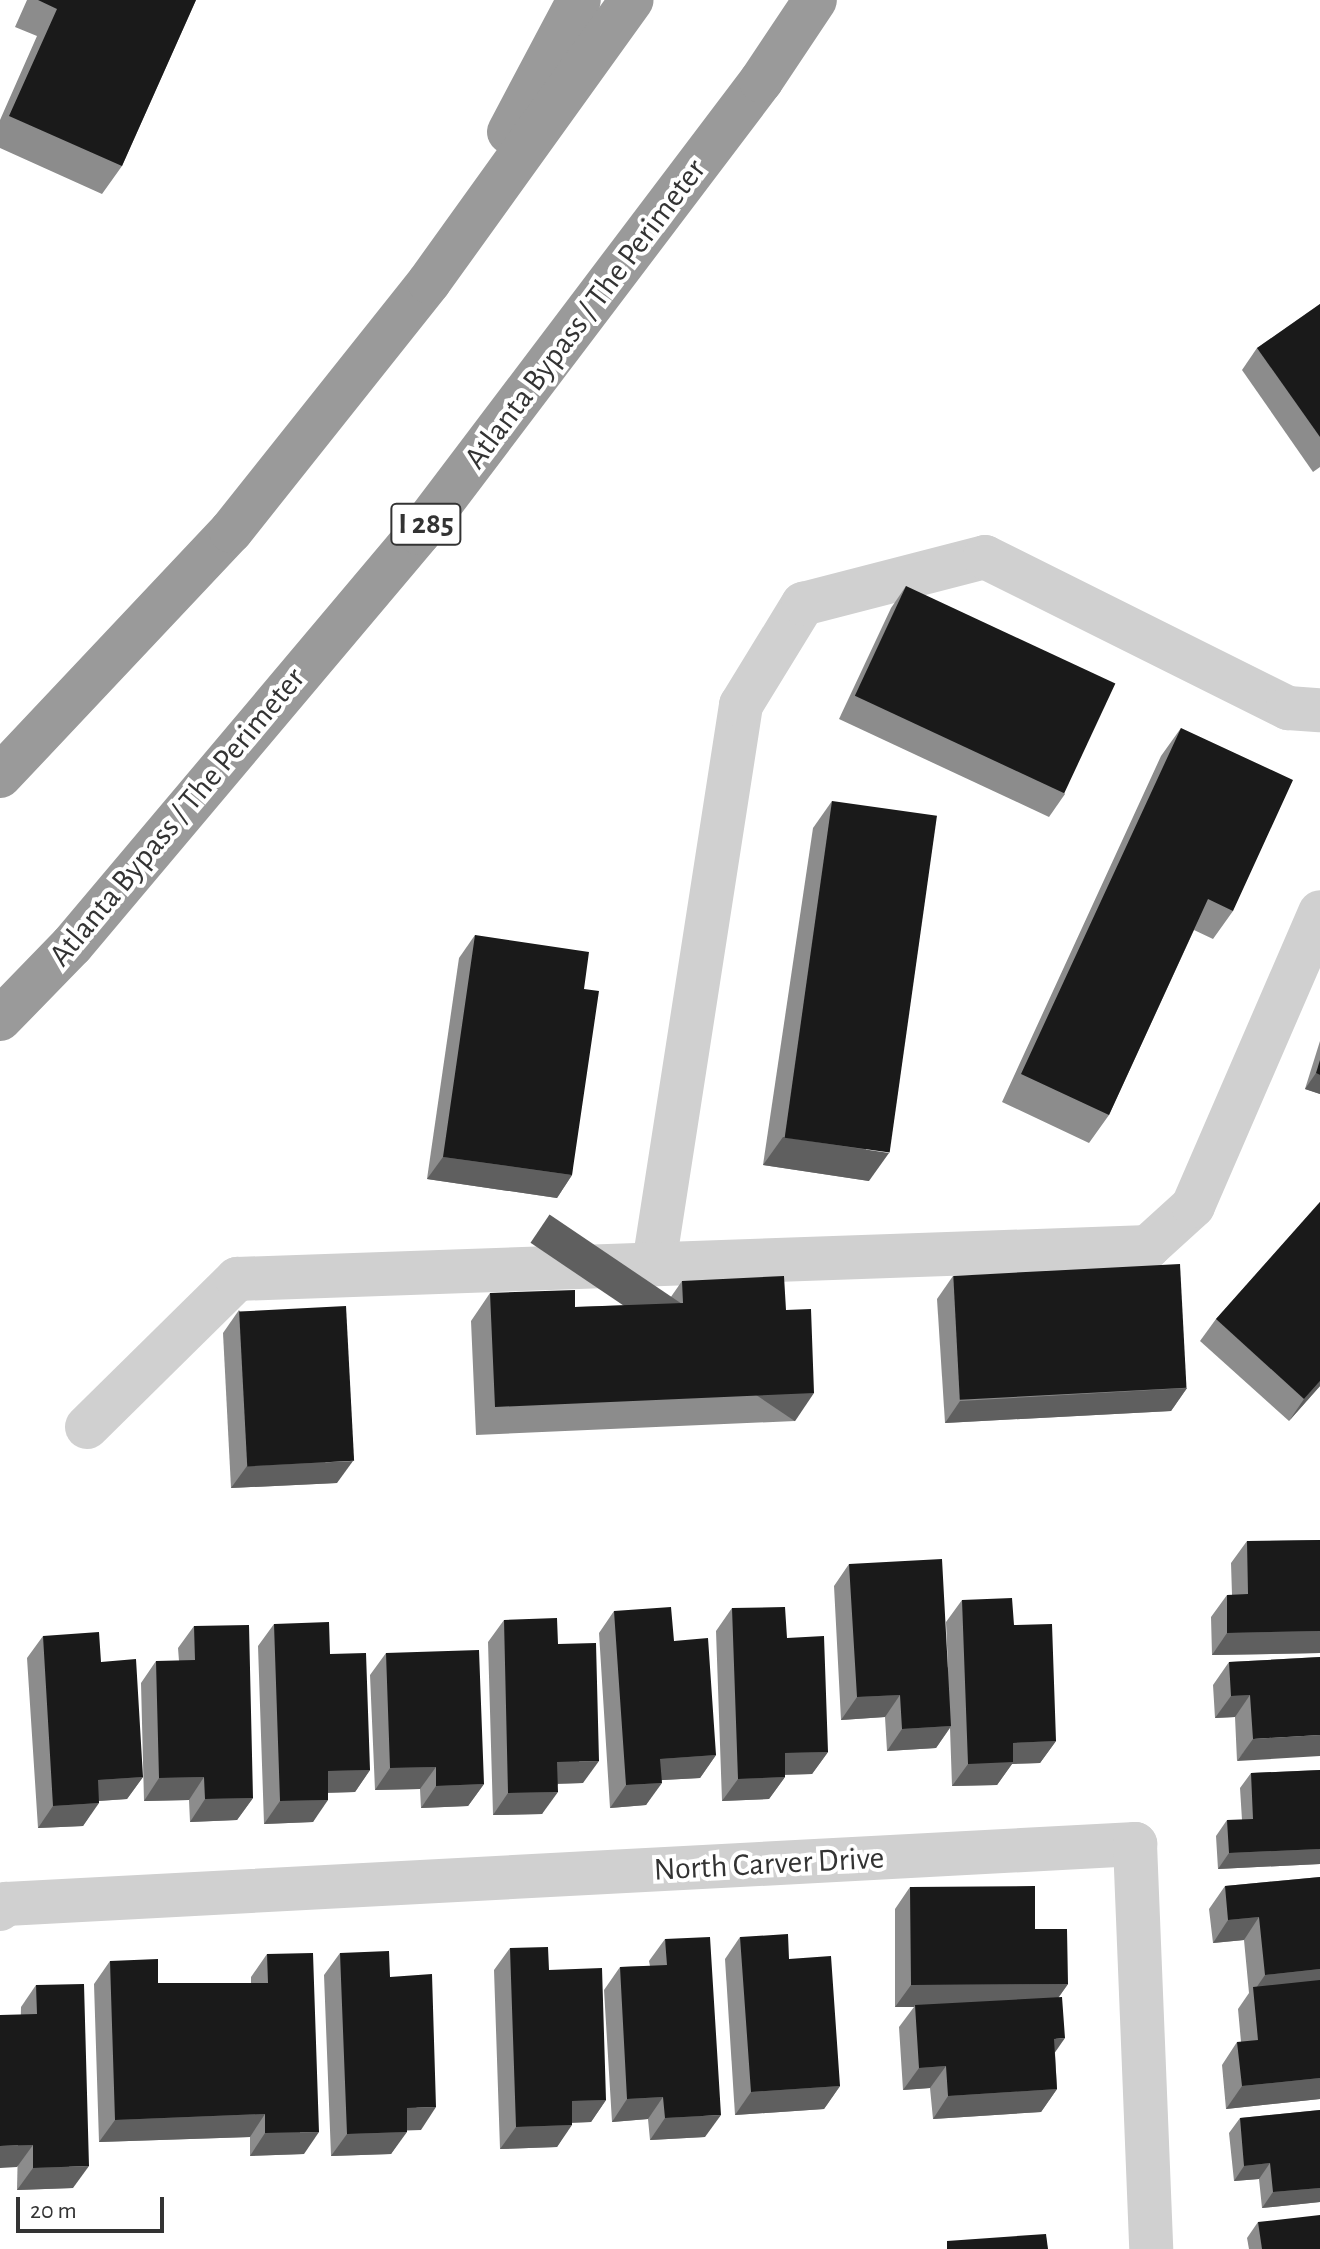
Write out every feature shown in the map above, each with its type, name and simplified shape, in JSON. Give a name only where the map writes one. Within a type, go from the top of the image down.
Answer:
[{"type":"highway","points":[[429,282],[579,0]]},
{"type":"highway","points":[[0,776],[231,531],[429,282],[632,0]]},
{"type":"highway","name":"Atlanta Bypass / The Perimeter","points":[[0,1019],[72,945],[419,533],[761,81],[815,0]]},
{"type":"street","points":[[654,1264],[741,705],[803,604],[985,557],[1288,708],[1320,710]]},
{"type":"street","points":[[87,1427],[237,1279],[1148,1247],[1193,1206],[1320,912]]},
{"type":"street","name":"North Carver Drive","points":[[0,1909],[6,1904],[1135,1844],[1151,2249]]},
{"type":"building","points":[[38,0],[196,0],[122,166],[9,116],[57,9]]},
{"type":"building","points":[[1320,304],[1320,437],[1257,348]]},
{"type":"building","points":[[906,586],[1115,684],[1064,793],[855,696]]},
{"type":"building","points":[[1181,728],[1293,780],[1233,911],[1208,899],[1109,1115],[1021,1074]]},
{"type":"building","points":[[832,801],[937,816],[890,1152],[785,1138]]},
{"type":"building","points":[[475,935],[589,952],[584,989],[599,991],[572,1175],[443,1157]]},
{"type":"building","points":[[1320,1202],[1320,1381],[1304,1399],[1216,1319]]},
{"type":"building","points":[[1180,1264],[1186,1388],[960,1400],[953,1276]]},
{"type":"building","points":[[784,1276],[786,1310],[811,1309],[814,1393],[495,1407],[490,1293],[575,1290],[575,1307],[683,1303],[682,1281]]},
{"type":"building","points":[[346,1306],[354,1461],[247,1466],[239,1312]]},
{"type":"building","points":[[1320,1540],[1320,1631],[1227,1633],[1227,1595],[1248,1594],[1247,1541]]},
{"type":"building","points":[[942,1559],[951,1726],[902,1729],[900,1695],[857,1697],[849,1564]]},
{"type":"building","points":[[1012,1598],[1014,1625],[1052,1624],[1056,1741],[1013,1743],[1013,1762],[968,1764],[962,1600]]},
{"type":"building","points":[[671,1607],[674,1641],[708,1638],[716,1755],[660,1759],[662,1783],[626,1785],[614,1611]]},
{"type":"building","points":[[785,1607],[787,1638],[824,1636],[828,1752],[785,1753],[785,1777],[738,1779],[732,1608]]},
{"type":"building","points":[[557,1618],[558,1644],[596,1643],[599,1761],[557,1762],[558,1792],[508,1793],[504,1620]]},
{"type":"building","points":[[329,1622],[330,1654],[366,1653],[370,1770],[328,1771],[328,1800],[280,1801],[274,1624]]},
{"type":"building","points":[[249,1625],[253,1798],[205,1799],[204,1777],[159,1778],[156,1661],[195,1660],[194,1626]]},
{"type":"building","points":[[99,1632],[101,1662],[136,1659],[143,1777],[98,1780],[99,1803],[53,1806],[43,1636]]},
{"type":"building","points":[[479,1650],[484,1784],[436,1786],[436,1767],[390,1768],[386,1653]]},
{"type":"building","points":[[1320,1657],[1320,1735],[1253,1739],[1250,1695],[1231,1696],[1229,1662]]},
{"type":"building","points":[[1320,1770],[1320,1849],[1229,1853],[1227,1820],[1253,1819],[1251,1773]]},
{"type":"building","points":[[1320,1877],[1320,1969],[1265,1975],[1259,1917],[1228,1920],[1225,1886]]},
{"type":"building","points":[[1035,1886],[1035,1929],[1067,1929],[1068,1984],[911,1985],[910,1887]]},
{"type":"building","points":[[788,1934],[789,1959],[831,1956],[840,2086],[751,2092],[740,1937]]},
{"type":"building","points":[[710,1937],[721,2115],[665,2118],[663,2097],[627,2099],[620,1967],[667,1965],[665,1939]]},
{"type":"building","points":[[548,1947],[549,1970],[602,1968],[606,2100],[572,2101],[572,2125],[516,2127],[510,1948]]},
{"type":"building","points":[[389,1951],[390,1977],[432,1974],[436,2107],[407,2108],[407,2132],[347,2134],[340,1953]]},
{"type":"building","points":[[313,1953],[319,2132],[265,2133],[265,2114],[115,2120],[110,1961],[158,1959],[158,1983],[268,1983],[267,1954]]},
{"type":"building","points":[[1320,1980],[1320,2078],[1242,2086],[1237,2042],[1258,2040],[1253,1987]]},
{"type":"building","points":[[84,1984],[89,2166],[33,2168],[33,2145],[0,2146],[0,2015],[37,2014],[36,1985]]},
{"type":"building","points":[[1062,1997],[1065,2038],[1054,2039],[1057,2089],[948,2096],[946,2066],[919,2068],[915,2005]]},
{"type":"building","points":[[1320,2110],[1320,2188],[1273,2192],[1270,2163],[1244,2166],[1240,2118]]},
{"type":"building","points":[[1320,2215],[1320,2249],[1262,2249],[1258,2222]]},
{"type":"building","points":[[1046,2234],[1048,2249],[947,2249],[947,2241]]}]
